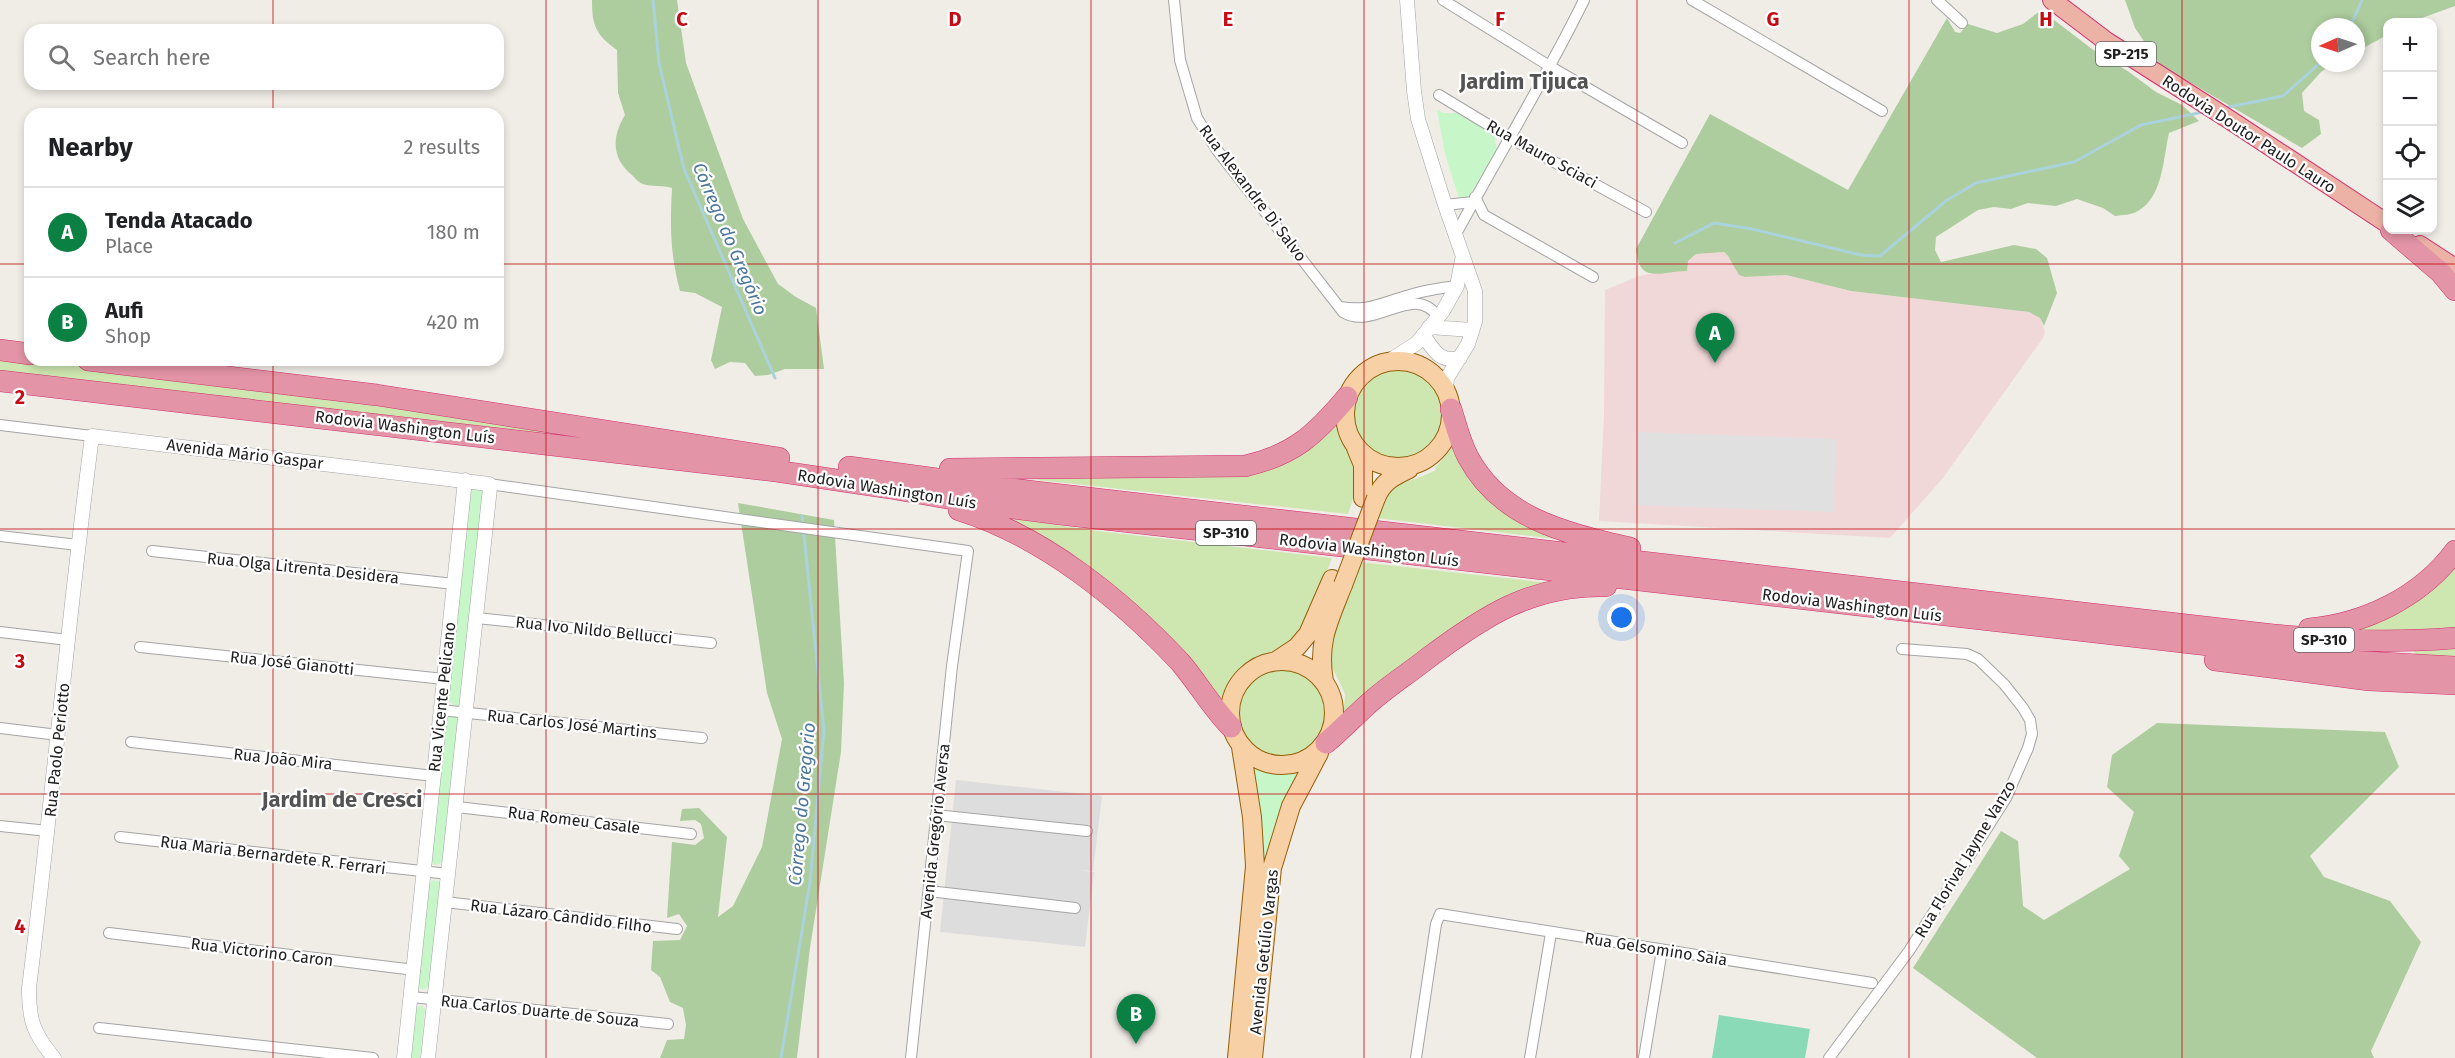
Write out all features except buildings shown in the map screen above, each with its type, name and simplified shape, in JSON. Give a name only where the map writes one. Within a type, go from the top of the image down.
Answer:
[{"type":"highway","name":"Rodovia Doutor Paulo Lauro","points":[[2052,0],[2106,41],[2227,118],[2383,223]]},
{"type":"highway","points":[[2396,234],[2441,273],[2455,290]]},
{"type":"highway","points":[[2402,234],[2455,266]]},
{"type":"highway","points":[[0,350],[24,353]]},
{"type":"highway","name":"Rodovia Washington Luís","points":[[138,366],[377,395],[822,464],[1019,490],[2194,626],[2352,642],[2455,638]]},
{"type":"highway","name":"Rodovia Washington Luís","points":[[0,381],[611,451],[890,488],[1037,511],[1984,621],[2348,661],[2455,667]]},
{"type":"highway","points":[[822,464],[932,469],[1245,466],[1264,462],[1295,449],[1323,426],[1347,397]]},
{"type":"highway","points":[[1449,400],[1467,455],[1477,472],[1489,489],[1521,513],[1560,531],[1720,570]]},
{"type":"highway","points":[[890,488],[974,514],[1017,535],[1074,569],[1158,640],[1202,688],[1220,716],[1231,727]]},
{"type":"highway","points":[[2194,626],[2287,630],[2338,625],[2374,614],[2392,604],[2426,581],[2455,551]]},
{"type":"highway","points":[[1324,746],[1367,705],[1457,636],[1496,611],[1517,601],[1594,586],[1730,591]]},
{"type":"highway","points":[[1984,621],[2260,667],[2369,680],[2455,684]]},
{"type":"main road","points":[[1324,681],[1311,669],[1294,662],[1276,661],[1259,665],[1245,676],[1234,691],[1230,709],[1231,727],[1241,747],[1255,759],[1272,765],[1290,766],[1307,760],[1324,746],[1333,728],[1335,712],[1332,696],[1324,681],[1321,664],[1323,636],[1338,582],[1369,498],[1388,479],[1419,463],[1440,447],[1449,429],[1449,400],[1437,377],[1423,366],[1406,361],[1389,361],[1375,365],[1363,373],[1347,397],[1346,421],[1363,465],[1369,498]]},
{"type":"main road","points":[[1354,444],[1366,457],[1383,465],[1401,467],[1419,463]]},
{"type":"main road","points":[[1276,661],[1298,646],[1308,634],[1338,582]]},
{"type":"main road","name":"Avenida Getúlio Vargas","points":[[1253,1058],[1272,868],[1291,806],[1324,746]]},
{"type":"main road","name":"Avenida Getúlio Vargas","points":[[1237,1058],[1256,866],[1252,817],[1241,747]]},
{"type":"street","name":"Rua Alexandre Di Salvo","points":[[1174,0],[1180,60],[1197,118],[1238,178],[1339,307]]},
{"type":"street","points":[[1407,0],[1413,92],[1418,119],[1475,291],[1475,322],[1460,358],[1447,378],[1449,400]]},
{"type":"street","points":[[1443,0],[1551,67],[1682,143]]},
{"type":"street","points":[[1456,234],[1551,67],[1584,0]]},
{"type":"street","points":[[1692,0],[1706,3],[1882,111]]},
{"type":"street","points":[[1937,0],[1962,23]]},
{"type":"street","name":"Rua Mauro Sciaci","points":[[1439,95],[1510,138],[1646,212]]},
{"type":"street","points":[[1445,205],[1474,200]]},
{"type":"street","points":[[1474,200],[1484,215],[1593,278]]},
{"type":"street","points":[[1389,361],[1417,343],[1453,296],[1461,272],[1462,255]]},
{"type":"street","points":[[1339,307],[1366,309],[1407,295],[1457,286]]},
{"type":"street","points":[[1457,286],[1476,305]]},
{"type":"street","points":[[1339,307],[1346,315],[1363,317],[1419,303],[1431,307],[1430,326],[1435,354],[1446,359],[1460,358]]},
{"type":"street","points":[[1430,326],[1472,330]]},
{"type":"street","name":"Avenida Mário Gaspar","points":[[0,425],[489,484]]},
{"type":"street","name":"Rua Paolo Periotto","points":[[54,1058],[38,1039],[33,1027],[29,1010],[29,988],[92,436]]},
{"type":"street","name":"Rua Vicente Pelicano","points":[[404,1058],[465,480]]},
{"type":"street","name":"Rua Vicente Pelicano","points":[[428,1058],[467,713],[489,484]]},
{"type":"street","name":"Avenida Gregório Aversa","points":[[489,484],[968,551],[959,605],[911,1058]]},
{"type":"street","points":[[0,536],[78,545]]},
{"type":"street","name":"Rua Olga Litrenta Desidera","points":[[152,551],[454,584]]},
{"type":"street","name":"Rua Ivo Nildo Bellucci","points":[[477,618],[711,643]]},
{"type":"street","points":[[0,632],[68,640]]},
{"type":"street","name":"Rua José Gianotti","points":[[140,647],[444,679]]},
{"type":"street","name":"Rua Florival Jayme Vanzo","points":[[1829,1058],[1909,951],[2006,798],[2032,734],[2030,720],[2023,708],[2004,684],[1978,659],[1967,654],[1902,649]]},
{"type":"street","name":"Rua Carlos José Martins","points":[[441,710],[702,738]]},
{"type":"street","points":[[0,728],[58,735]]},
{"type":"street","name":"Rua João Mira","points":[[131,742],[435,776]]},
{"type":"street","name":"Rua Romeu Casale","points":[[456,807],[691,834]]},
{"type":"street","points":[[936,815],[1087,831]]},
{"type":"street","points":[[0,826],[48,831]]},
{"type":"street","name":"Rua Maria Bernardete R. Ferrari","points":[[120,837],[448,874]]},
{"type":"street","points":[[929,891],[1075,908]]},
{"type":"street","name":"Rua Lázaro Cândido Filho","points":[[445,902],[677,929]]},
{"type":"street","name":"Rua Gelsomino Saia","points":[[1416,1058],[1436,924],[1440,914],[1872,983]]},
{"type":"street","name":"Rua Victorino Caron","points":[[109,933],[415,970]]},
{"type":"street","points":[[1530,1058],[1551,933]]},
{"type":"street","points":[[1644,1058],[1662,950]]},
{"type":"street","name":"Rua Carlos Duarte de Souza","points":[[412,997],[668,1024]]},
{"type":"street","points":[[99,1029],[373,1058]]},
{"type":"shaded area","points":[[1724,252],[1745,277],[1786,275],[1851,291],[2030,312],[2040,318],[2045,332],[1943,478],[1890,538],[1599,521],[1604,414],[1605,290],[1639,276],[1658,272],[1686,271],[1688,261],[1696,254]]},
{"type":"shaded area","points":[[1638,432],[1836,439],[1833,512],[1635,505]]},
{"type":"shaded area","points":[[956,780],[1102,796],[1093,871],[1077,870],[1094,872],[1085,947],[940,932]]},
{"type":"green space","points":[[592,0],[677,0],[686,63],[743,219],[778,284],[816,308],[824,369],[785,369],[768,375],[755,376],[745,363],[730,362],[715,369],[711,360],[722,307],[695,293],[680,291],[672,240],[672,188],[650,185],[637,180],[625,168],[617,154],[616,139],[625,115],[618,93],[617,50],[604,40],[594,23]]},
{"type":"green space","points":[[2125,0],[2455,0],[2455,6],[2422,18],[2383,18],[2383,37],[2365,47],[2365,18],[2311,18],[2311,72],[2321,72],[2302,93],[2304,111],[2319,120],[2321,134],[2302,148],[2160,65],[2135,28]]},
{"type":"green space","points":[[2041,10],[2092,49],[2156,92],[2182,105],[2199,121],[2169,133],[2161,176],[2153,197],[2136,212],[2115,216],[2103,208],[2077,199],[2056,206],[2028,203],[2011,209],[1994,207],[1978,210],[1936,237],[1935,250],[1941,262],[2014,245],[2036,249],[2047,258],[2057,293],[2044,326],[2040,318],[2029,312],[1851,291],[1786,275],[1745,277],[1739,275],[1724,252],[1696,254],[1688,261],[1687,271],[1652,274],[1641,267],[1636,249],[1710,114],[1848,190],[1947,18],[1955,32],[1960,33],[1968,24],[1997,33],[2023,24]]},
{"type":"green space","points":[[1437,110],[1444,113],[1457,113],[1494,134],[1497,149],[1468,198],[1463,199],[1458,196],[1445,154]]},
{"type":"green space","points":[[0,356],[24,359],[24,366],[86,366],[317,393],[565,430],[565,440],[0,375]]},
{"type":"green space","points":[[1397,368],[1415,372],[1429,382],[1439,396],[1443,414],[1439,432],[1429,446],[1415,456],[1397,460],[1379,456],[1365,446],[1355,432],[1351,414],[1355,396],[1365,382],[1379,372]]},
{"type":"green space","points":[[1335,424],[1338,435],[1356,469],[1356,489],[1348,514],[1038,480],[1038,478],[1254,474],[1280,466],[1304,453]]},
{"type":"green space","points":[[1456,438],[1462,454],[1556,539],[1376,518],[1381,505],[1393,489],[1436,470],[1435,468],[1449,452]]},
{"type":"green space","points":[[475,488],[483,490],[460,707],[456,707],[448,700],[470,493]]},
{"type":"green space","points":[[738,503],[834,520],[844,683],[841,752],[810,948],[797,1058],[660,1058],[667,1040],[684,1039],[686,1025],[683,1008],[670,1002],[660,977],[651,970],[653,941],[680,940],[687,926],[679,914],[667,918],[672,842],[695,845],[704,838],[701,824],[695,820],[680,821],[682,809],[699,808],[727,837],[718,917],[733,906],[762,847],[782,739],[767,693]]},
{"type":"green space","points":[[998,516],[1098,531],[1332,558],[1305,625],[1290,642],[1252,659],[1239,670],[1230,684],[1221,709],[1206,685]]},
{"type":"green space","points":[[2455,559],[2455,629],[2410,632],[2352,631]]},
{"type":"green space","points":[[1360,562],[1559,584],[1343,721],[1345,694],[1330,663],[1329,645]]},
{"type":"green space","points":[[2455,644],[2455,658],[2419,658],[2410,647]]},
{"type":"green space","points":[[1283,667],[1301,671],[1316,681],[1326,696],[1330,714],[1326,732],[1316,747],[1301,757],[1283,761],[1265,757],[1250,747],[1240,732],[1236,714],[1240,696],[1250,681],[1265,671]]},
{"type":"green space","points":[[460,714],[444,861],[436,865],[431,863],[430,858],[446,716]]},
{"type":"green space","points":[[2157,723],[2385,732],[2399,767],[2310,856],[2324,877],[2390,901],[2421,942],[2371,1051],[2374,1058],[2037,1058],[1913,968],[2001,831],[2018,841],[2023,906],[2044,920],[2130,869],[2119,856],[2134,812],[2107,787],[2112,755]]},
{"type":"green space","points":[[1247,763],[1274,771],[1302,767],[1258,876]]},
{"type":"green space","points":[[433,880],[441,882],[430,986],[422,990],[416,984],[429,885]]},
{"type":"green space","points":[[416,1006],[422,1006],[425,1010],[420,1058],[409,1058]]},
{"type":"green space","points":[[1719,1015],[1810,1029],[1805,1058],[1712,1058]]},
{"type":"waterway","name":"Córrego do Gregório","points":[[653,0],[659,63],[684,169],[775,378]]},
{"type":"waterway","points":[[2354,18],[2362,0]]},
{"type":"waterway","points":[[2224,108],[2283,96],[2311,71]]},
{"type":"waterway","points":[[1675,243],[1714,223],[1752,229],[1861,255],[1880,256],[1947,200],[1976,183],[2074,162],[2141,125],[2203,112]]},
{"type":"waterway","name":"Córrego do Gregório","points":[[781,1058],[810,882],[824,730],[802,516]]},
{"type":"place","name":"Tenda Atacado","points":[[1715,363]]},
{"type":"place","name":"Aufi","points":[[1136,1044]]},
{"type":"district","name":"Jardim Tijuca","points":[[1524,81]]},
{"type":"district","name":"Jardim de Cresci","points":[[342,799]]}]
